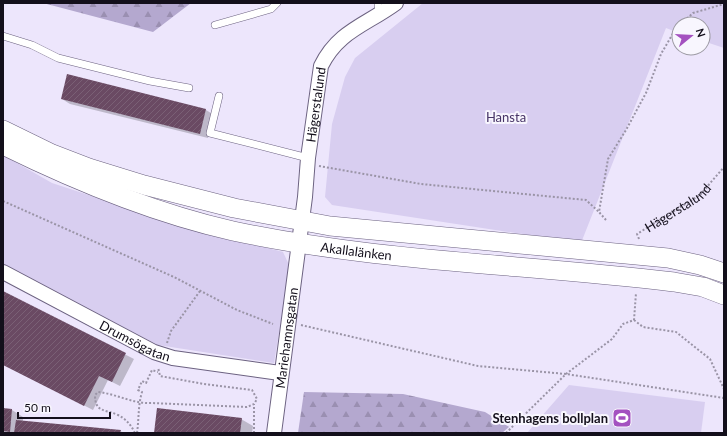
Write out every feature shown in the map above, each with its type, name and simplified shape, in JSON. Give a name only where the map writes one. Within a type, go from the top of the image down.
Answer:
[{"type":"main road","name":"Akallalänken","points":[[3,130],[50,153],[89,168],[137,183],[234,208],[330,226],[668,258],[700,265],[724,273]]},
{"type":"main road","name":"Akallalänken","points":[[3,145],[63,174],[145,205],[231,230],[299,244],[440,260],[674,282],[703,288],[724,295]]},
{"type":"street","name":"Hägerstalund","points":[[299,244],[307,161],[321,66],[327,54],[336,42],[379,9],[396,3]]},
{"type":"street","name":"Mariehamnsgatan","points":[[274,433],[280,374],[299,244]]},
{"type":"street","name":"Drumsögatan","points":[[3,272],[154,352],[173,358],[280,374]]},
{"type":"lane","points":[[215,25],[270,9],[277,3]]},
{"type":"lane","points":[[3,36],[32,45],[58,58],[150,81],[189,88]]},
{"type":"lane","points":[[219,96],[210,133],[307,161]]},
{"type":"path","points":[[690,16],[693,13],[724,4]]},
{"type":"path","points":[[599,212],[608,159],[646,93],[661,54],[671,37]]},
{"type":"path","points":[[307,161],[421,184],[586,200],[606,220]]},
{"type":"path","name":"Hägerstalund","points":[[639,240],[637,234],[700,195],[724,167]]},
{"type":"path","points":[[3,201],[174,277],[238,310],[273,324]]},
{"type":"path","points":[[165,348],[171,331],[200,291]]},
{"type":"path","points":[[634,320],[636,292]]},
{"type":"path","points":[[506,433],[566,374],[612,339],[623,324],[634,320]]},
{"type":"path","points":[[634,320],[643,326],[676,332],[710,359],[724,389]]},
{"type":"path","points":[[301,325],[478,366],[566,374],[724,398]]},
{"type":"path","points":[[158,372],[159,366]]},
{"type":"path","points":[[136,433],[139,404],[142,392],[138,390],[142,381],[146,383],[152,370],[158,372],[160,376],[252,390],[257,399],[254,404],[254,433]]},
{"type":"path","points":[[136,433],[130,424],[118,416],[99,409],[95,403],[95,395],[98,392],[139,404],[152,403],[247,407],[254,404]]},
{"type":"green space","points":[[43,3],[191,3],[153,32]]},
{"type":"green space","name":"Hansta","points":[[423,3],[724,3],[724,48],[711,44],[711,16],[671,16],[671,30],[666,28],[581,243],[332,205],[325,197],[332,124],[345,77],[355,58]]},
{"type":"green space","points":[[3,155],[52,183],[174,223],[283,252],[290,267],[274,363],[158,345],[3,265]]},
{"type":"green space","name":"Stenhagens bollplan","points":[[569,385],[705,402],[701,433],[527,433]]},
{"type":"green space","points":[[304,392],[403,394],[485,412],[509,427],[502,433],[298,433]]},
{"type":"building","points":[[67,74],[206,109],[200,134],[61,99]]},
{"type":"building","points":[[3,291],[126,353],[112,382],[99,376],[84,406],[3,365]]},
{"type":"building","points":[[3,408],[12,409],[10,432],[3,431]]},
{"type":"building","points":[[157,408],[242,418],[240,433],[154,433]]},
{"type":"building","points":[[16,420],[121,430],[120,433],[14,433]]},
{"type":"place","name":"Stenhagens bollplan","points":[[622,418]]}]
